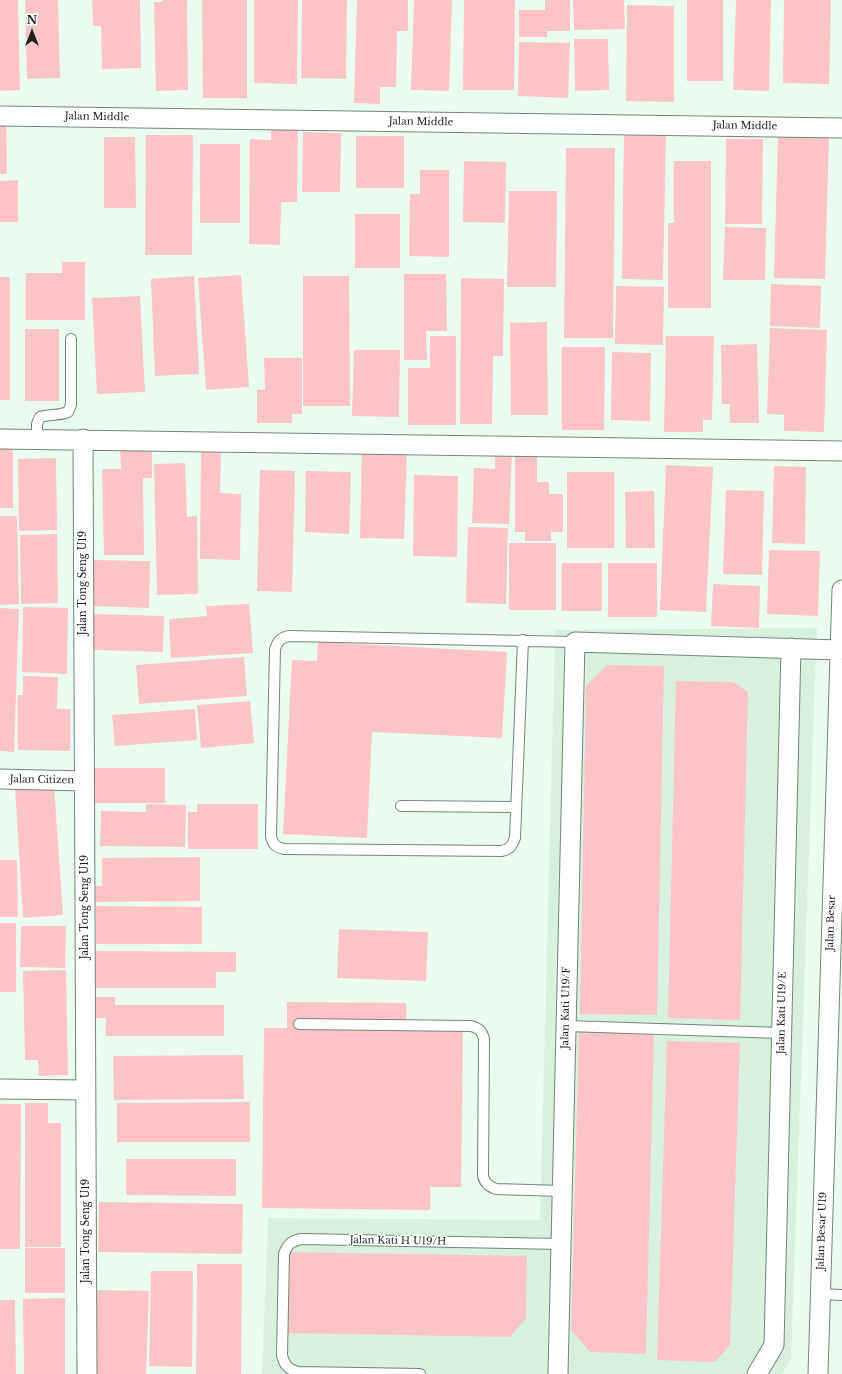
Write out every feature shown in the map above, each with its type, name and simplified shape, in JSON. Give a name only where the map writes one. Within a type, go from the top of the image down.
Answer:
[{"type":"street","name":"Jalan Middle","points":[[0,116],[842,128]]},
{"type":"street","points":[[0,439],[842,451]]},
{"type":"street","name":"Jalan Tong Seng U19","points":[[83,439],[87,1374]]},
{"type":"street","name":"Jalan Besar","points":[[834,1089],[842,590]]},
{"type":"street","points":[[575,642],[840,650]]},
{"type":"street","name":"Jalan Kati U19/F","points":[[558,1374],[575,642]]},
{"type":"street","name":"Jalan Kati U19/E","points":[[757,1374],[774,1345],[791,648]]},
{"type":"street","name":"Jalan Citizen","points":[[0,779],[84,781]]},
{"type":"street","points":[[0,1089],[86,1090]]},
{"type":"street","name":"Jalan Besar U19","points":[[818,1374],[820,1294],[834,1089]]},
{"type":"lane","points":[[37,439],[37,424],[40,417],[48,415],[61,415],[68,412],[71,405],[71,339]]},
{"type":"lane","points":[[523,640],[515,838],[513,844],[508,849],[502,851],[284,849],[277,847],[272,842],[275,649],[277,642],[282,638],[288,636],[523,640],[575,642]]},
{"type":"lane","points":[[401,806],[516,807]]},
{"type":"lane","points":[[299,1024],[471,1026],[478,1028],[482,1032],[484,1039],[483,1176],[485,1182],[490,1187],[496,1189],[562,1191]]},
{"type":"lane","points":[[566,1026],[782,1033]]},
{"type":"lane","name":"Jalan Kati H U19/H","points":[[420,1374],[298,1372],[289,1369],[283,1363],[284,1254],[286,1246],[292,1240],[561,1244]]},
{"type":"lane","points":[[820,1294],[842,1295]]},
{"type":"shaded area","points":[[817,628],[791,1359],[782,1374],[262,1374],[268,1218],[540,1220],[555,630]]},
{"type":"building","points":[[0,0],[18,0],[20,90],[0,91]]},
{"type":"building","points":[[25,0],[58,0],[60,78],[27,79]]},
{"type":"building","points":[[92,0],[140,0],[141,68],[102,69],[101,26],[93,26]]},
{"type":"building","points":[[163,0],[187,0],[188,90],[156,91],[154,2],[163,2]]},
{"type":"building","points":[[202,0],[247,0],[247,98],[203,98]]},
{"type":"building","points":[[254,0],[298,0],[297,84],[254,83]]},
{"type":"building","points":[[302,0],[347,0],[346,79],[301,78]]},
{"type":"building","points":[[357,0],[408,0],[408,31],[397,31],[396,87],[380,87],[380,104],[354,103]]},
{"type":"building","points":[[414,0],[452,0],[449,91],[411,90]]},
{"type":"building","points":[[464,0],[515,0],[514,90],[463,90]]},
{"type":"building","points":[[545,0],[570,0],[570,31],[547,31],[547,37],[519,37],[519,10],[545,10]]},
{"type":"building","points":[[573,0],[624,0],[625,29],[574,30]]},
{"type":"building","points":[[687,0],[723,0],[723,81],[687,81]]},
{"type":"building","points":[[736,0],[771,0],[769,91],[733,90]]},
{"type":"building","points":[[784,0],[831,0],[829,84],[783,83]]},
{"type":"building","points":[[627,5],[674,6],[674,102],[626,101]]},
{"type":"building","points":[[574,39],[608,39],[609,90],[575,91]]},
{"type":"building","points":[[519,42],[570,43],[568,98],[518,96]]},
{"type":"building","points":[[0,117],[6,117],[7,174],[0,174]]},
{"type":"building","points":[[271,127],[298,127],[297,202],[281,202],[280,245],[249,244],[250,139],[271,140]]},
{"type":"building","points":[[624,130],[666,131],[663,280],[622,279]]},
{"type":"building","points":[[303,132],[341,133],[340,192],[302,192]]},
{"type":"building","points":[[146,135],[193,135],[192,255],[145,255]]},
{"type":"building","points":[[778,135],[829,136],[825,279],[774,278]]},
{"type":"building","points":[[356,136],[404,136],[404,188],[356,188]]},
{"type":"building","points":[[104,137],[135,137],[136,208],[104,208]]},
{"type":"building","points":[[726,139],[763,139],[762,224],[725,224]]},
{"type":"building","points":[[200,144],[240,144],[240,223],[200,223]]},
{"type":"building","points":[[566,148],[615,148],[613,338],[564,338]]},
{"type":"building","points":[[464,161],[506,162],[505,223],[463,222]]},
{"type":"building","points":[[674,161],[711,161],[711,308],[668,308],[668,223],[674,223]]},
{"type":"building","points":[[420,170],[449,170],[449,257],[409,256],[410,194],[420,194]]},
{"type":"building","points":[[18,180],[18,222],[0,222],[0,181]]},
{"type":"building","points":[[509,191],[557,191],[556,287],[507,287]]},
{"type":"building","points":[[355,214],[400,214],[400,268],[355,268]]},
{"type":"building","points":[[725,227],[766,228],[765,280],[723,280]]},
{"type":"building","points":[[62,262],[85,262],[85,320],[26,320],[26,273],[62,273]]},
{"type":"building","points":[[404,274],[446,274],[447,331],[426,331],[427,360],[404,360]]},
{"type":"building","points":[[241,275],[249,387],[206,390],[198,278]]},
{"type":"building","points":[[194,276],[199,374],[155,376],[151,279]]},
{"type":"building","points":[[303,276],[349,276],[350,406],[303,406]]},
{"type":"building","points":[[0,277],[10,277],[10,400],[0,400]]},
{"type":"building","points":[[461,278],[504,279],[503,356],[493,356],[492,424],[460,424]]},
{"type":"building","points":[[771,284],[821,286],[820,328],[770,326]]},
{"type":"building","points":[[616,286],[664,287],[663,345],[615,344]]},
{"type":"building","points":[[140,296],[145,392],[97,394],[92,298]]},
{"type":"building","points":[[547,322],[548,415],[511,415],[510,323]]},
{"type":"building","points":[[770,328],[827,330],[824,432],[784,431],[784,415],[767,414]]},
{"type":"building","points":[[25,329],[59,329],[59,401],[25,401]]},
{"type":"building","points":[[430,336],[456,336],[456,425],[408,425],[408,368],[430,368]]},
{"type":"building","points":[[666,336],[714,336],[712,420],[703,420],[703,432],[664,432]]},
{"type":"building","points":[[757,344],[759,423],[730,423],[730,404],[722,404],[721,345]]},
{"type":"building","points":[[562,347],[605,347],[604,430],[562,430]]},
{"type":"building","points":[[354,350],[400,350],[399,417],[352,416]]},
{"type":"building","points":[[612,352],[651,353],[650,421],[611,420]]},
{"type":"building","points":[[264,358],[302,358],[302,414],[292,414],[292,423],[257,423],[257,390],[265,390]]},
{"type":"building","points":[[0,444],[13,444],[13,508],[0,508]]},
{"type":"building","points":[[120,447],[152,447],[152,478],[143,478],[144,555],[104,555],[102,469],[121,469]]},
{"type":"building","points":[[201,447],[221,447],[220,493],[241,494],[240,560],[200,559]]},
{"type":"building","points":[[362,447],[407,448],[404,539],[360,538]]},
{"type":"building","points":[[495,452],[512,452],[509,524],[472,523],[474,468],[495,469]]},
{"type":"building","points":[[515,456],[537,456],[537,482],[549,482],[549,494],[563,494],[563,532],[551,532],[551,541],[525,541],[525,532],[515,532]]},
{"type":"building","points":[[56,458],[57,530],[19,531],[18,459]]},
{"type":"building","points":[[185,463],[187,517],[197,516],[198,594],[157,595],[154,464]]},
{"type":"building","points":[[666,465],[713,467],[706,612],[660,610]]},
{"type":"building","points":[[774,466],[806,467],[805,544],[772,543]]},
{"type":"building","points":[[260,470],[295,471],[292,592],[257,591]]},
{"type":"building","points":[[306,471],[351,472],[349,534],[305,532]]},
{"type":"building","points":[[567,472],[614,472],[614,548],[567,548]]},
{"type":"building","points":[[414,475],[458,476],[457,557],[413,556]]},
{"type":"building","points":[[726,490],[764,491],[762,575],[723,574]]},
{"type":"building","points":[[654,491],[655,548],[626,548],[625,492]]},
{"type":"building","points":[[0,516],[17,516],[19,604],[0,605]]},
{"type":"building","points":[[468,527],[508,528],[506,604],[466,603]]},
{"type":"building","points":[[57,534],[58,603],[21,604],[20,535]]},
{"type":"building","points":[[509,543],[556,543],[556,610],[509,610]]},
{"type":"building","points":[[769,550],[820,551],[818,616],[767,614]]},
{"type":"building","points":[[91,560],[150,561],[149,608],[90,606]]},
{"type":"building","points":[[562,563],[602,563],[602,611],[562,611]]},
{"type":"building","points":[[608,563],[657,563],[657,617],[608,617]]},
{"type":"building","points":[[713,584],[760,586],[759,628],[711,626]]},
{"type":"building","points":[[249,604],[253,653],[171,658],[169,619],[207,616],[206,606]]},
{"type":"building","points":[[23,607],[68,608],[67,674],[22,672]]},
{"type":"building","points":[[0,608],[19,609],[14,752],[0,751]]},
{"type":"building","points":[[94,614],[164,616],[163,652],[93,650]]},
{"type":"building","points":[[318,642],[507,652],[502,738],[372,732],[367,838],[283,834],[292,660],[317,661]]},
{"type":"building","points":[[244,657],[247,696],[139,704],[136,665]]},
{"type":"building","points":[[607,665],[664,666],[657,1015],[580,1014],[586,686]]},
{"type":"building","points":[[23,676],[58,677],[57,709],[70,709],[70,751],[18,750],[18,695],[23,695]]},
{"type":"building","points":[[676,681],[733,682],[748,692],[740,1020],[668,1018]]},
{"type":"building","points":[[250,701],[254,743],[201,748],[197,705]]},
{"type":"building","points":[[195,709],[197,740],[115,746],[112,715]]},
{"type":"building","points":[[92,768],[165,768],[165,803],[92,803]]},
{"type":"building","points":[[54,785],[63,915],[23,918],[15,788]]},
{"type":"building","points":[[146,804],[186,805],[185,847],[100,846],[101,811],[146,812]]},
{"type":"building","points":[[197,804],[258,804],[258,849],[188,849],[188,812],[197,812]]},
{"type":"building","points":[[200,857],[200,901],[94,902],[94,886],[102,886],[102,858]]},
{"type":"building","points":[[0,860],[17,860],[18,917],[0,917]]},
{"type":"building","points":[[96,906],[202,907],[202,944],[96,944]]},
{"type":"building","points":[[0,923],[16,923],[16,992],[0,992]]},
{"type":"building","points":[[21,926],[66,926],[65,968],[20,967]]},
{"type":"building","points":[[339,929],[428,932],[426,981],[337,978]]},
{"type":"building","points":[[95,951],[236,952],[236,972],[216,972],[216,988],[95,988]]},
{"type":"building","points":[[66,970],[68,1075],[39,1076],[38,1060],[25,1060],[23,971]]},
{"type":"building","points":[[94,997],[115,997],[115,1005],[224,1005],[224,1036],[106,1036],[106,1018],[94,1018]]},
{"type":"building","points":[[287,1002],[406,1003],[406,1030],[463,1030],[461,1187],[430,1187],[430,1210],[262,1208],[264,1028],[287,1028]]},
{"type":"building","points":[[579,1030],[654,1032],[646,1354],[590,1352],[571,1330]]},
{"type":"building","points":[[667,1041],[740,1043],[730,1345],[715,1362],[657,1360]]},
{"type":"building","points":[[243,1055],[244,1099],[114,1100],[113,1056]]},
{"type":"building","points":[[250,1102],[250,1142],[117,1142],[117,1103]]},
{"type":"building","points":[[25,1103],[48,1103],[48,1123],[61,1123],[61,1247],[25,1247]]},
{"type":"building","points":[[0,1104],[21,1104],[20,1249],[0,1249]]},
{"type":"building","points":[[126,1159],[236,1159],[236,1196],[126,1195]]},
{"type":"building","points":[[99,1202],[243,1204],[242,1254],[98,1252]]},
{"type":"building","points":[[25,1248],[65,1248],[65,1293],[25,1293]]},
{"type":"building","points":[[288,1252],[527,1256],[526,1318],[510,1337],[287,1333]]},
{"type":"building","points":[[197,1264],[242,1264],[241,1374],[196,1374]]},
{"type":"building","points":[[151,1271],[193,1271],[192,1367],[149,1366]]},
{"type":"building","points":[[96,1290],[149,1291],[146,1374],[93,1374]]},
{"type":"building","points":[[65,1298],[65,1374],[24,1374],[23,1299]]},
{"type":"building","points":[[0,1300],[15,1300],[16,1374],[0,1374]]}]
